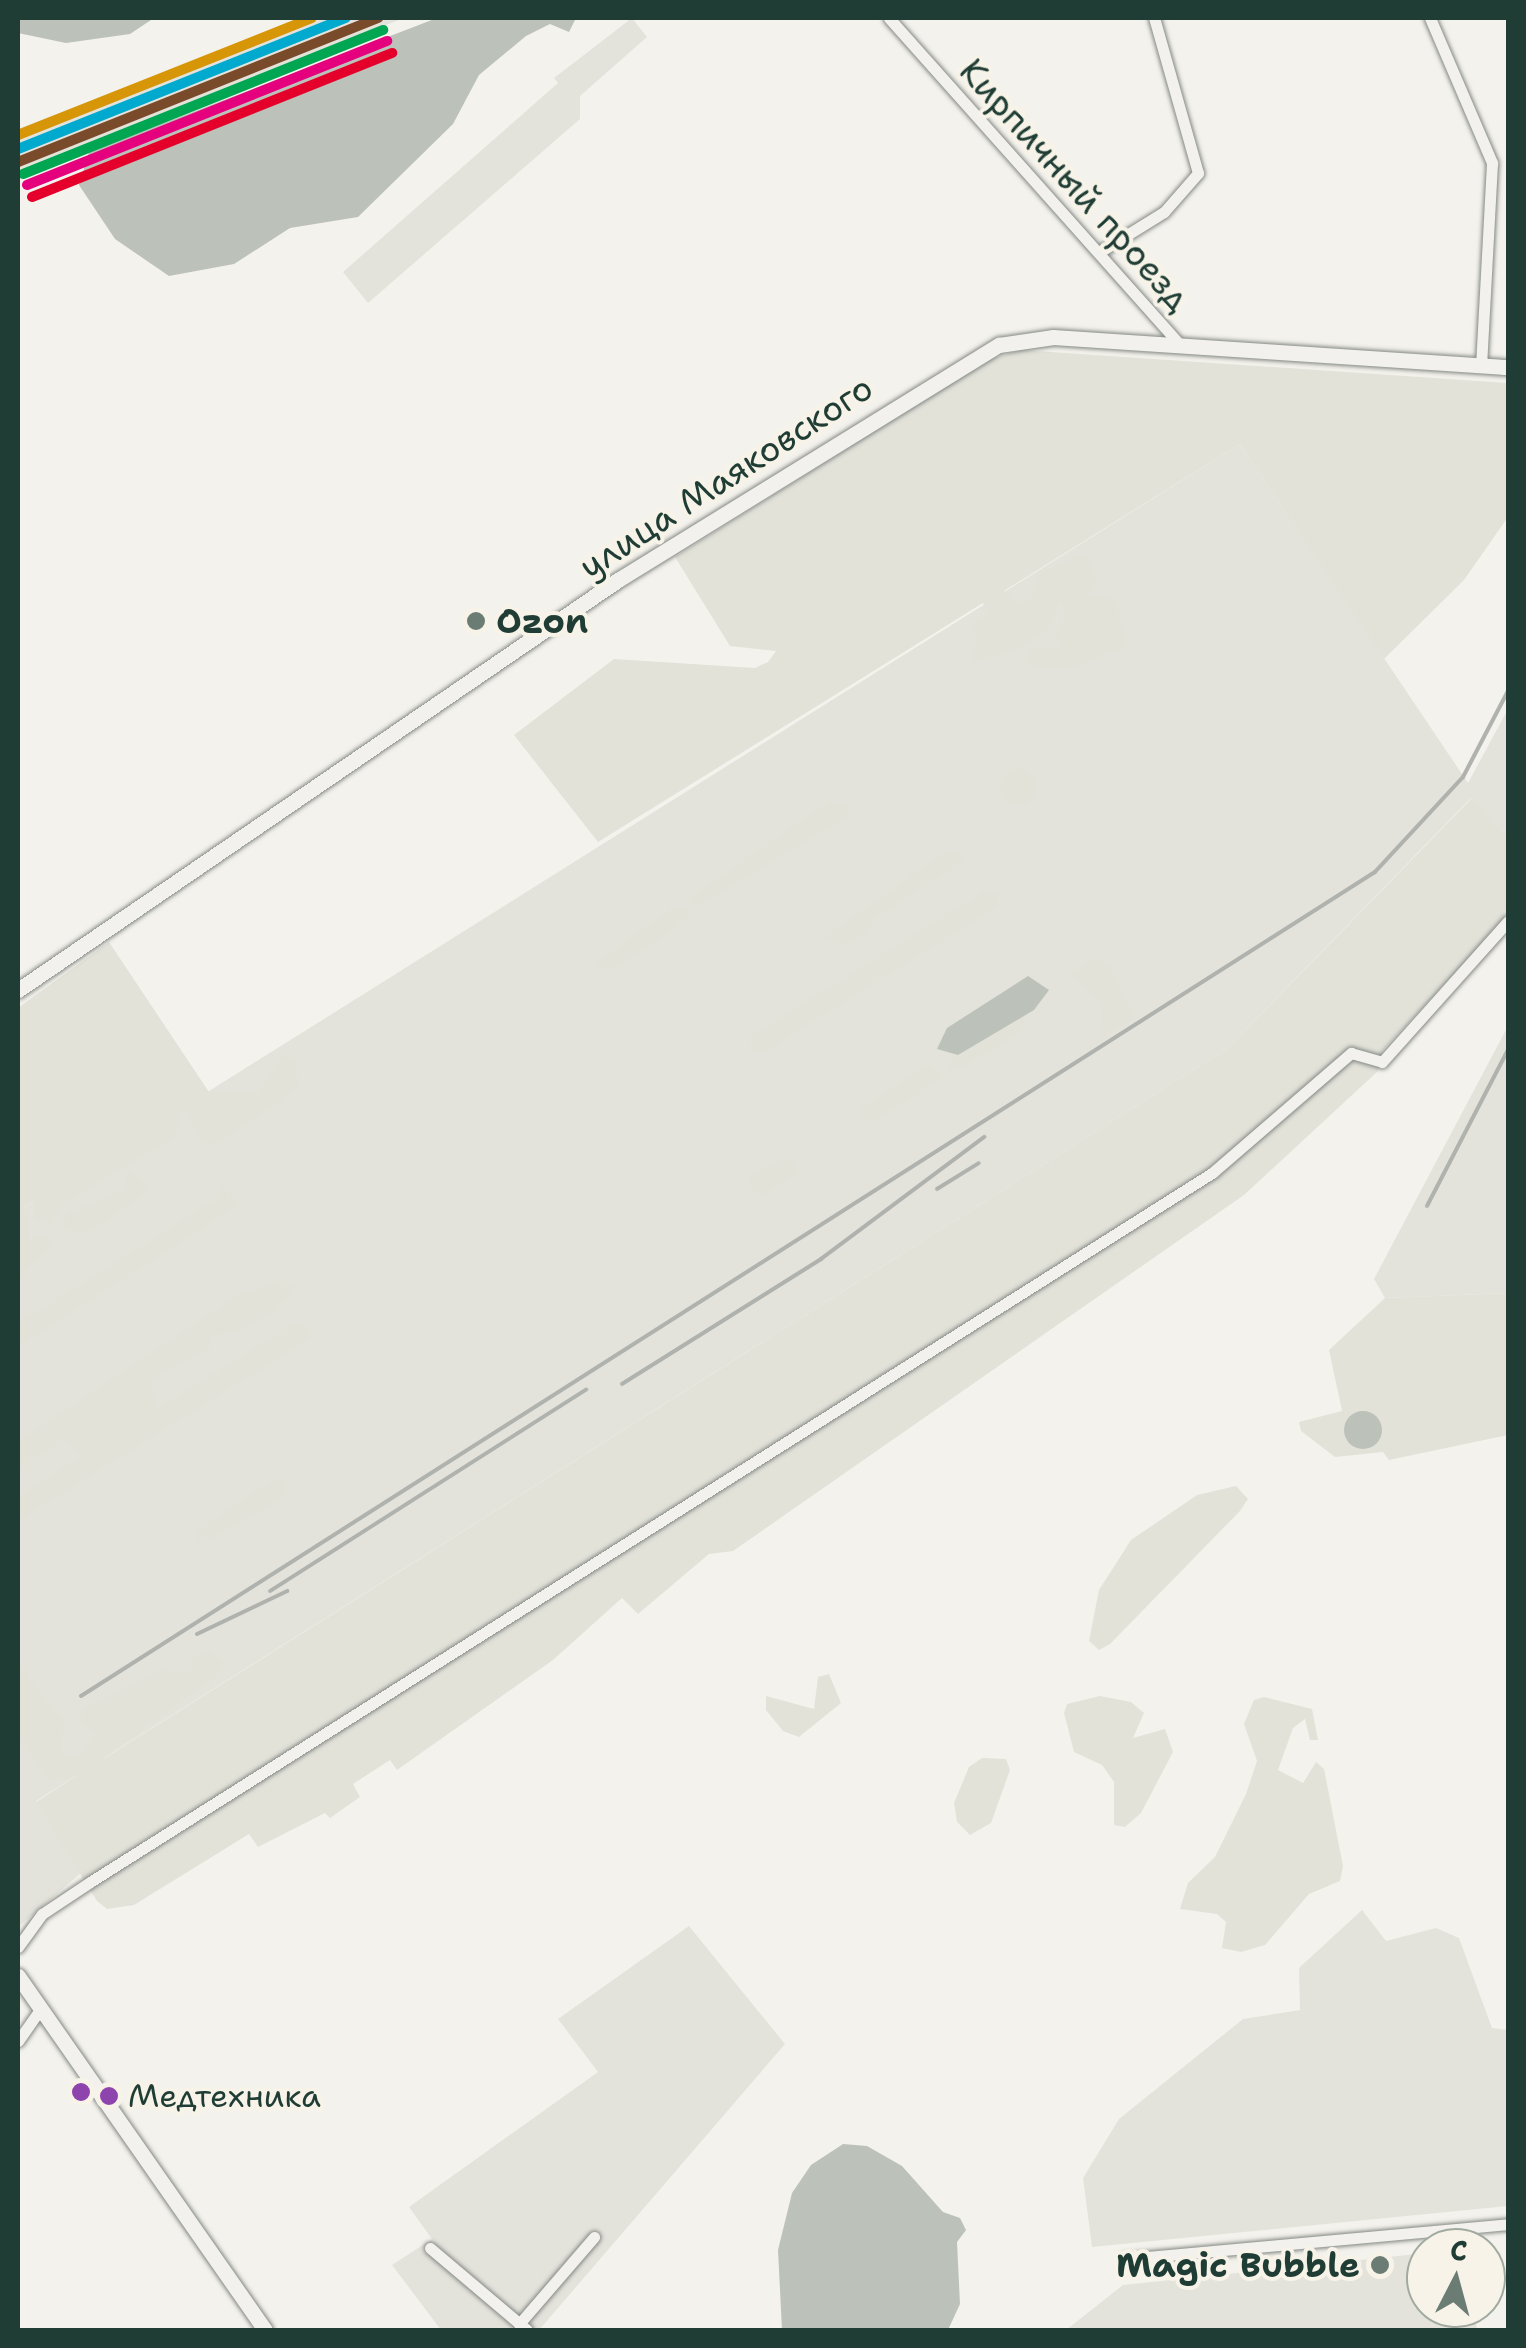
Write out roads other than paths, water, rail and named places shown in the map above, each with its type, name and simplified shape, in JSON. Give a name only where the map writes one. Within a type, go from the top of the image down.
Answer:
[{"type":"street","name":"Кирпичный проезд","points":[[889,18],[1101,251],[1179,344]]},
{"type":"street","points":[[1101,251],[1164,212],[1198,173],[1154,18]]},
{"type":"street","points":[[1430,18],[1492,163],[1480,366]]},
{"type":"street","name":"улица Маяковского","points":[[18,990],[618,580],[970,357],[1028,338],[1179,344],[1508,367]]},
{"type":"street","points":[[18,1947],[42,1914],[90,1882],[1212,1173],[1350,1053],[1382,1062],[1508,921]]},
{"type":"street","points":[[18,1976],[265,2330]]},
{"type":"street","points":[[18,2041],[40,2010]]},
{"type":"street","points":[[1125,2259],[1508,2224]]},
{"type":"street","points":[[430,2248],[523,2327],[594,2237]]},
{"type":"railway","points":[[81,1696],[1375,872],[1463,777],[1508,691]]},
{"type":"railway","points":[[1427,1206],[1508,1050]]},
{"type":"railway","points":[[622,1384],[821,1259],[984,1137]]},
{"type":"railway","points":[[937,1189],[979,1163]]},
{"type":"railway","points":[[270,1591],[586,1390]]},
{"type":"railway","points":[[197,1634],[287,1591]]},
{"type":"place","name":"Ozon","points":[[476,621]]},
{"type":"place","name":"Медтехника","points":[[109,2096]]},
{"type":"place","name":"Magic Bubble","points":[[1380,2265]]}]
